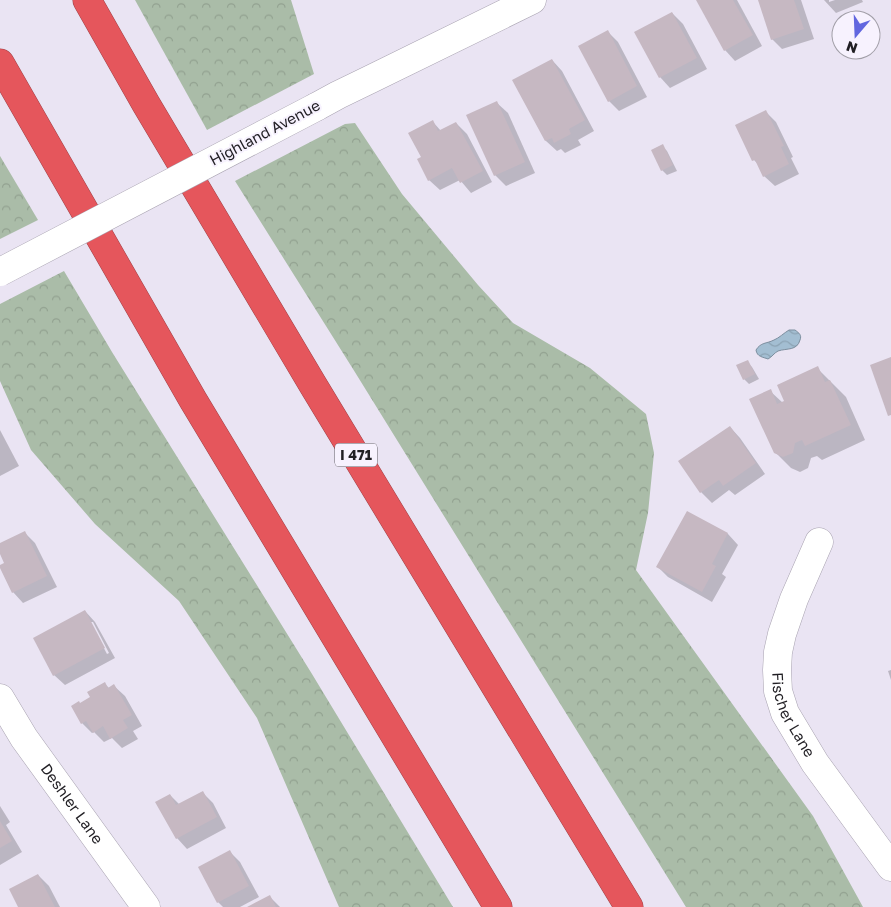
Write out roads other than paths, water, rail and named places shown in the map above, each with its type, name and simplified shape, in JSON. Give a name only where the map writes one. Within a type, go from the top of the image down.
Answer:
[{"type":"highway","name":"I 471","points":[[87,0],[146,104],[313,385],[629,907]]},
{"type":"highway","points":[[0,63],[193,400],[498,907]]},
{"type":"street","name":"Highland Avenue","points":[[0,272],[338,94],[532,0]]},
{"type":"street","name":"Fischer Lane","points":[[819,542],[794,599],[782,634],[778,652],[778,692],[785,713],[815,763],[891,867]]},
{"type":"street","name":"Deshler Lane","points":[[0,698],[24,738],[146,907]]},
{"type":"water","points":[[789,330],[795,330],[800,335],[801,338],[797,346],[778,351],[768,359],[758,354],[756,350],[760,346],[776,339]]}]
